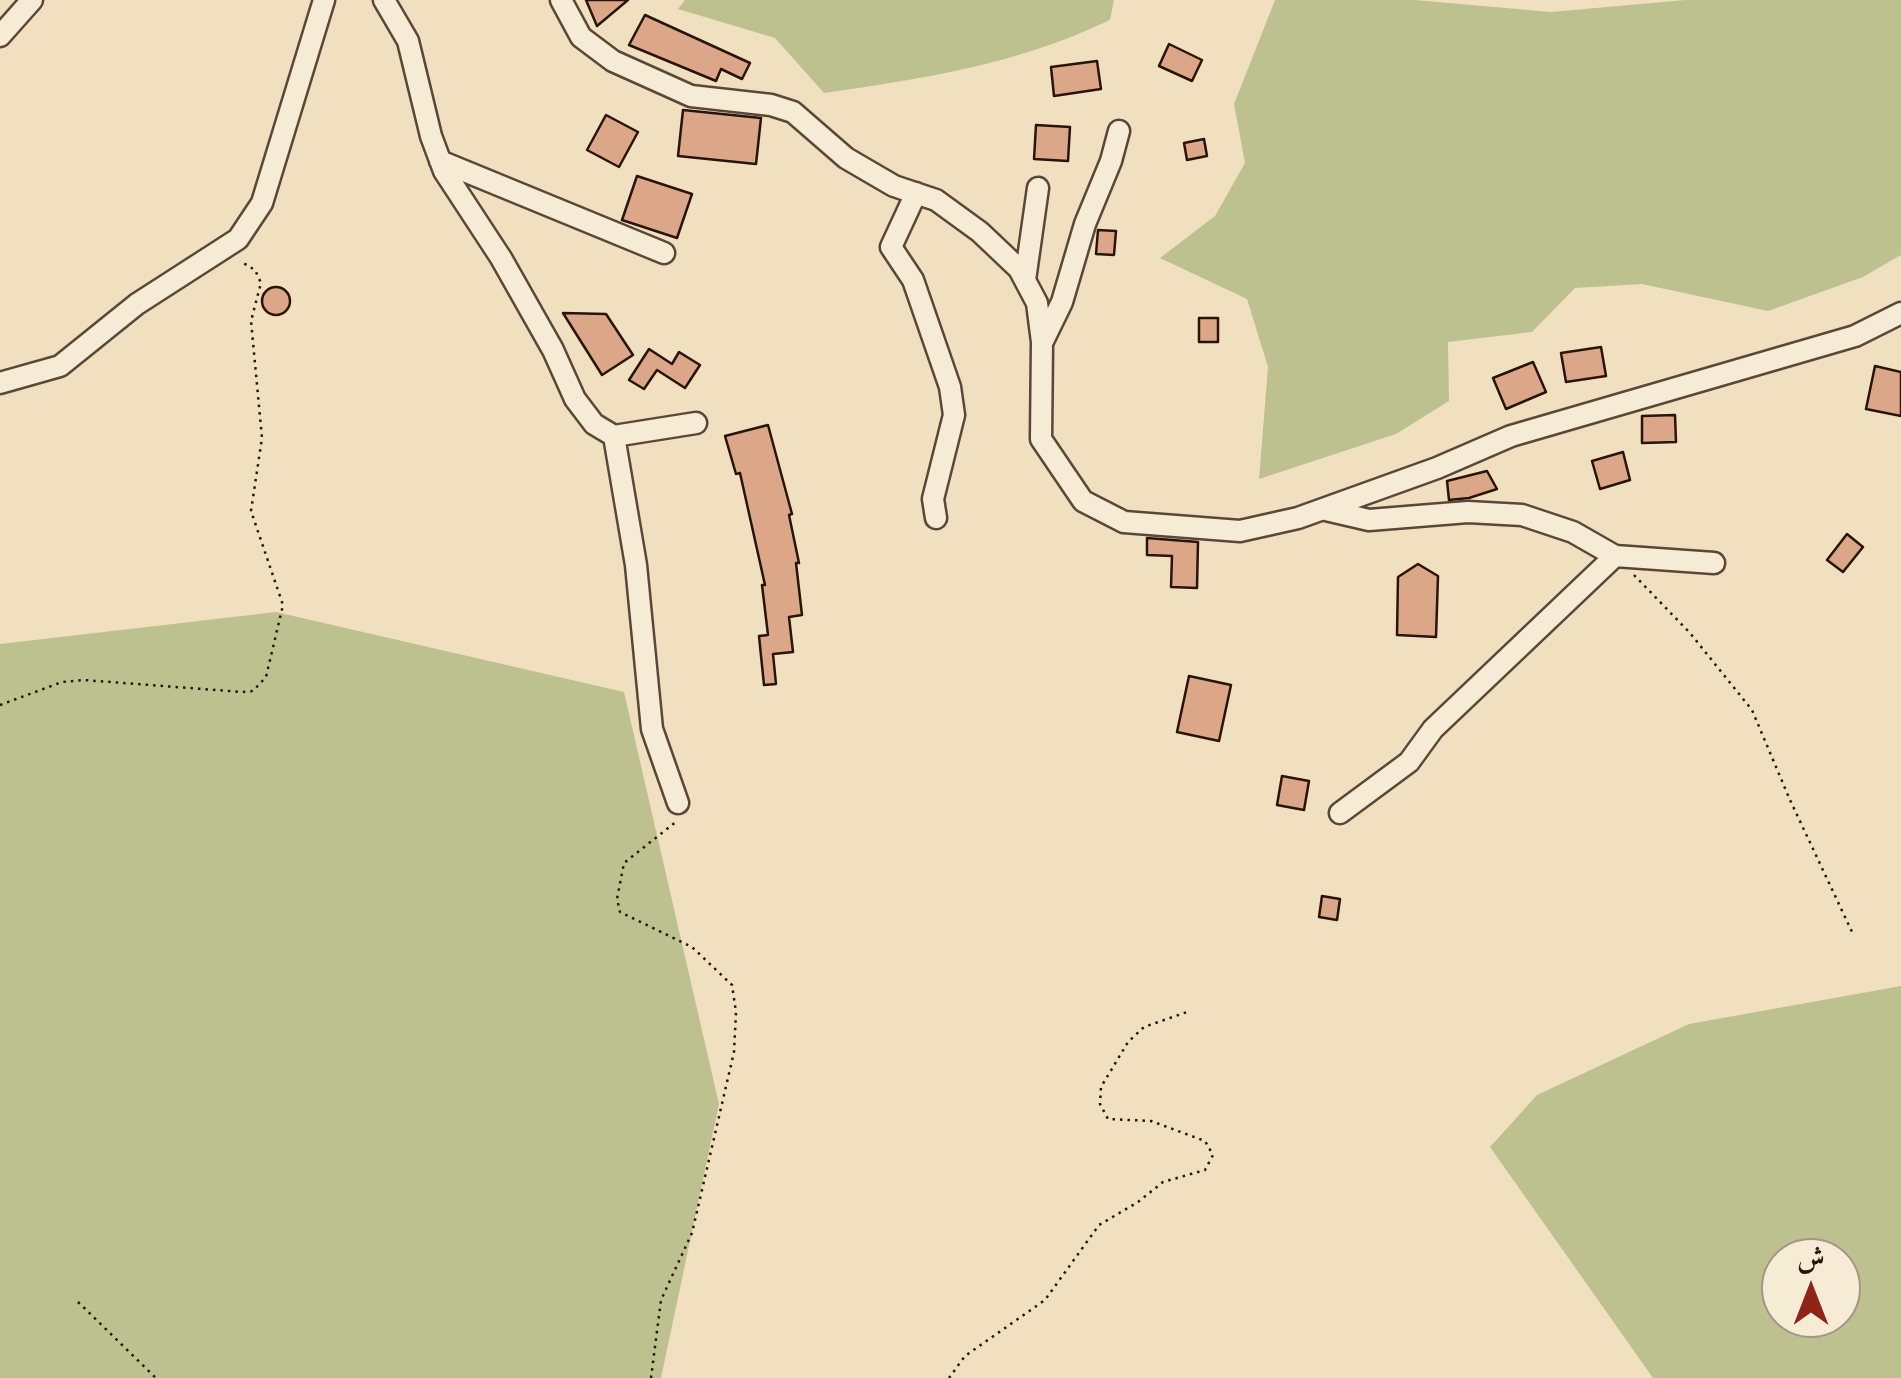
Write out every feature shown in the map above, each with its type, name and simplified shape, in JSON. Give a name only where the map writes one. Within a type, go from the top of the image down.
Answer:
[{"type":"street","points":[[0,36],[32,0]]},
{"type":"street","points":[[0,384],[60,366],[137,304],[238,239],[262,202],[324,0]]},
{"type":"street","points":[[384,0],[408,40],[430,136],[440,161],[501,258],[553,350],[575,399],[594,424],[614,436],[696,424]]},
{"type":"street","points":[[562,0],[581,37],[613,61],[691,96],[771,104],[794,112],[846,158],[894,186],[936,200],[980,232],[1019,268],[1037,303],[1042,342],[1041,439],[1084,501],[1124,522],[1240,531],[1326,510],[1511,436],[1855,336],[1901,314]]},
{"type":"street","points":[[1042,342],[1062,302],[1084,224],[1112,161],[1119,131]]},
{"type":"street","points":[[440,161],[664,252]]},
{"type":"street","points":[[1025,280],[1038,188]]},
{"type":"street","points":[[916,193],[892,247],[913,280],[950,386],[954,415],[933,500],[936,518]]},
{"type":"street","points":[[614,436],[636,565],[652,729],[678,804]]},
{"type":"street","points":[[1326,510],[1369,520],[1468,512],[1522,515],[1573,532],[1615,556],[1714,563]]},
{"type":"street","points":[[1340,813],[1409,762],[1432,729],[1615,556]]},
{"type":"path","points":[[0,705],[62,682],[84,680],[242,692],[253,690],[266,677],[283,606],[251,510],[262,438],[251,320],[261,283],[255,270],[221,250]]},
{"type":"path","points":[[1615,556],[1690,633],[1752,710],[1854,934]]},
{"type":"path","points":[[651,1378],[661,1300],[692,1233],[734,1052],[736,1012],[732,985],[692,947],[620,912],[618,899],[624,863],[680,818],[678,804]]},
{"type":"path","points":[[950,1378],[964,1356],[1045,1300],[1099,1225],[1164,1182],[1206,1170],[1213,1155],[1205,1141],[1151,1121],[1108,1119],[1100,1104],[1101,1087],[1128,1042],[1144,1027],[1190,1011]]},
{"type":"path","points":[[78,1302],[156,1378]]},
{"type":"green space","points":[[685,0],[1114,0],[1110,20],[1040,48],[935,75],[824,93],[775,38],[678,9]]},
{"type":"green space","points":[[1275,0],[1415,0],[1551,12],[1685,0],[1901,0],[1901,255],[1863,277],[1768,311],[1642,284],[1575,288],[1532,332],[1448,342],[1449,401],[1396,434],[1259,479],[1268,367],[1247,299],[1160,258],[1215,216],[1245,163],[1234,104]]},
{"type":"green space","points":[[276,612],[624,692],[719,1104],[661,1378],[0,1378],[0,644]]},
{"type":"green space","points":[[1901,986],[1901,1378],[1653,1378],[1490,1147],[1537,1095],[1689,1024]]},
{"type":"building","points":[[586,0],[628,0],[597,26]]},
{"type":"building","points":[[645,15],[750,63],[742,79],[721,69],[716,81],[629,45]]},
{"type":"building","points":[[1169,44],[1202,60],[1192,81],[1159,66]]},
{"type":"building","points":[[1097,61],[1101,89],[1054,96],[1051,67]]},
{"type":"building","points":[[683,110],[761,118],[756,164],[678,156]]},
{"type":"building","points":[[606,115],[638,132],[619,167],[587,150]]},
{"type":"building","points":[[1036,125],[1070,127],[1068,161],[1034,159]]},
{"type":"building","points":[[1204,139],[1207,156],[1187,160],[1184,143]]},
{"type":"building","points":[[637,176],[692,194],[677,238],[622,220]]},
{"type":"building","points":[[1098,230],[1116,231],[1114,255],[1096,254]]},
{"type":"building","points":[[276,287],[286,291],[290,301],[286,311],[276,315],[266,311],[262,301],[266,291]]},
{"type":"building","points":[[563,313],[606,314],[633,355],[602,375]]},
{"type":"building","points":[[1199,318],[1218,318],[1218,342],[1199,342]]},
{"type":"building","points":[[1601,347],[1606,376],[1566,382],[1561,353]]},
{"type":"building","points":[[649,349],[672,364],[679,352],[700,365],[685,388],[657,370],[644,389],[629,380]]},
{"type":"building","points":[[1533,362],[1546,392],[1506,409],[1493,378]]},
{"type":"building","points":[[1875,366],[1901,372],[1901,416],[1866,409]]},
{"type":"building","points":[[1675,415],[1676,442],[1642,443],[1642,416]]},
{"type":"building","points":[[768,425],[792,514],[789,515],[799,563],[802,615],[789,617],[793,652],[773,654],[776,684],[764,685],[759,636],[768,635],[765,585],[740,473],[736,474],[725,436]]},
{"type":"building","points":[[1623,452],[1630,480],[1600,489],[1592,461]]},
{"type":"building","points":[[1487,471],[1497,489],[1449,500],[1447,481]]},
{"type":"building","points":[[1847,534],[1863,547],[1843,572],[1827,560]]},
{"type":"building","points":[[1147,538],[1198,542],[1197,588],[1171,587],[1172,556],[1147,555]]},
{"type":"building","points":[[1418,564],[1438,576],[1436,637],[1397,635],[1398,577]]},
{"type":"building","points":[[1189,676],[1231,685],[1219,741],[1177,732]]},
{"type":"building","points":[[1282,776],[1309,781],[1304,810],[1277,805]]},
{"type":"building","points":[[1322,896],[1340,899],[1337,920],[1319,917]]}]
